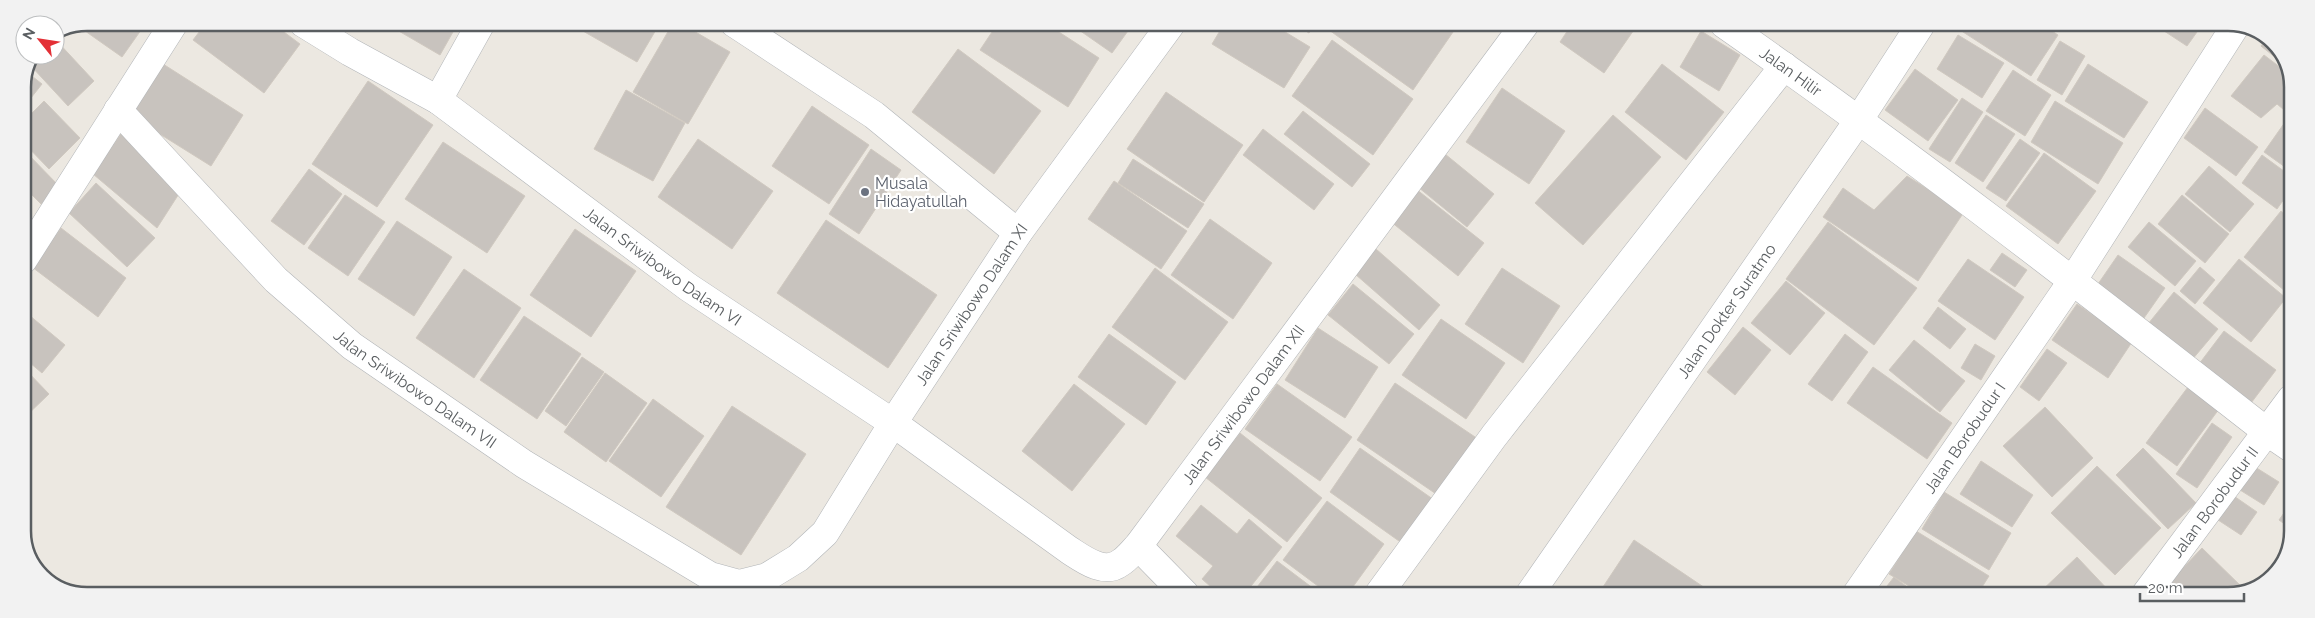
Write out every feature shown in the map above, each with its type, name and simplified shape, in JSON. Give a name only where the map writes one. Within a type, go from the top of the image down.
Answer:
[{"type":"street","points":[[31,229],[118,110],[169,31]]},
{"type":"street","name":"Jalan Sriwibowo Dalam VI","points":[[317,31],[350,52],[438,100],[688,287],[893,423]]},
{"type":"street","points":[[438,100],[477,31]]},
{"type":"street","points":[[746,31],[874,115],[1018,233]]},
{"type":"street","name":"Jalan Sriwibowo Dalam XI","points":[[767,577],[798,558],[825,533],[893,423],[1018,233],[1166,31]]},
{"type":"street","name":"Jalan Sriwibowo Dalam XII","points":[[893,423],[1069,550],[1089,562],[1107,568],[1120,564],[1138,546],[1520,31]]},
{"type":"street","name":"Jalan Hilir","points":[[1734,31],[1858,121]]},
{"type":"street","name":"Jalan Dokter Suratmo","points":[[1535,587],[1858,121],[1916,31]]},
{"type":"street","name":"Jalan Borobudur I","points":[[1862,587],[2073,280],[2232,32]]},
{"type":"street","points":[[1384,587],[1494,436],[1784,66]]},
{"type":"street","name":"Jalan Sriwibowo Dalam VII","points":[[118,110],[276,280],[352,346],[524,464],[710,576],[739,584],[767,577]]},
{"type":"street","points":[[1858,121],[2073,280],[2284,443]]},
{"type":"street","name":"Jalan Borobudur II","points":[[2151,587],[2284,408]]},
{"type":"street","points":[[1138,546],[1179,587]]},
{"type":"building","points":[[85,31],[140,31],[122,57]]},
{"type":"building","points":[[200,31],[283,31],[300,44],[264,93],[193,40]]},
{"type":"building","points":[[399,31],[454,31],[440,55]]},
{"type":"building","points":[[583,31],[655,31],[637,62]]},
{"type":"building","points":[[668,31],[694,31],[730,52],[688,124],[633,92]]},
{"type":"building","points":[[993,31],[1057,31],[1099,58],[1068,107],[980,50]]},
{"type":"building","points":[[1080,31],[1128,31],[1112,53]]},
{"type":"building","points":[[1220,31],[1284,31],[1310,47],[1284,88],[1212,44]]},
{"type":"building","points":[[1330,31],[1453,32],[1413,90]]},
{"type":"building","points":[[1567,31],[1633,31],[1604,73],[1560,42]]},
{"type":"building","points":[[1701,31],[1740,55],[1719,91],[1680,67]]},
{"type":"building","points":[[1962,31],[2052,31],[2058,35],[2031,76]]},
{"type":"building","points":[[2164,31],[2198,31],[2187,46]]},
{"type":"building","points":[[1958,35],[2004,63],[1982,98],[1937,69]]},
{"type":"building","points":[[1332,40],[1413,99],[1373,155],[1292,96]]},
{"type":"building","points":[[2060,41],[2085,56],[2062,95],[2037,80]]},
{"type":"building","points":[[2263,44],[2265,45],[2275,57],[2261,46]]},
{"type":"building","points":[[958,49],[1041,111],[994,174],[912,112]]},
{"type":"building","points":[[65,50],[94,81],[68,106],[34,69],[35,66],[65,65]]},
{"type":"building","points":[[2264,55],[2280,67],[2284,83],[2284,110],[2277,104],[2261,118],[2231,96]]},
{"type":"building","points":[[163,64],[243,115],[211,166],[131,116]]},
{"type":"building","points":[[1662,64],[1724,112],[1686,160],[1625,112]]},
{"type":"building","points":[[2088,64],[2148,102],[2124,138],[2065,101]]},
{"type":"building","points":[[1915,69],[1958,100],[1928,141],[1885,110]]},
{"type":"building","points":[[2013,70],[2051,95],[2025,136],[1986,111]]},
{"type":"building","points":[[32,76],[42,84],[31,98]]},
{"type":"building","points":[[368,81],[433,125],[377,207],[312,164]]},
{"type":"building","points":[[1502,88],[1565,131],[1529,184],[1466,142]]},
{"type":"building","points":[[626,90],[685,123],[653,181],[594,149]]},
{"type":"building","points":[[1166,92],[1243,145],[1204,202],[1127,149]]},
{"type":"building","points":[[1962,98],[1983,112],[1950,162],[1929,149]]},
{"type":"building","points":[[44,101],[80,138],[49,169],[31,150],[31,114]]},
{"type":"building","points":[[2055,101],[2123,143],[2098,184],[2031,142]]},
{"type":"building","points":[[812,106],[869,145],[829,204],[772,166]]},
{"type":"building","points":[[2205,108],[2258,147],[2236,176],[2184,138]]},
{"type":"building","points":[[1303,111],[1370,164],[1352,187],[1284,134]]},
{"type":"building","points":[[1613,115],[1661,157],[1583,245],[1535,203]]},
{"type":"building","points":[[1986,115],[2015,134],[1983,182],[1955,163]]},
{"type":"building","points":[[2284,124],[2284,166],[2264,152]]},
{"type":"building","points":[[125,128],[182,189],[157,228],[93,174]]},
{"type":"building","points":[[1263,129],[1334,184],[1314,210],[1243,155]]},
{"type":"building","points":[[698,139],[773,191],[732,249],[658,197]]},
{"type":"building","points":[[2020,139],[2040,153],[2006,201],[1986,188]]},
{"type":"building","points":[[443,142],[525,196],[487,253],[405,199]]},
{"type":"building","name":"Musala Hidayatullah","points":[[871,149],[901,170],[859,234],[829,214]]},
{"type":"building","points":[[2044,153],[2096,191],[2058,244],[2006,206]]},
{"type":"building","points":[[1445,154],[1494,194],[1467,227],[1418,187]]},
{"type":"building","points":[[2262,155],[2284,171],[2284,199],[2277,209],[2242,183]]},
{"type":"building","points":[[31,157],[59,186],[41,204],[31,194]]},
{"type":"building","points":[[1133,159],[1204,204],[1188,228],[1118,183]]},
{"type":"building","points":[[2209,166],[2254,204],[2230,232],[2185,194]]},
{"type":"building","points":[[309,169],[342,194],[304,245],[271,221]]},
{"type":"building","points":[[1907,176],[1942,198],[1962,215],[1918,281],[1823,217],[1843,188],[1874,210]]},
{"type":"building","points":[[1114,181],[1187,231],[1161,269],[1088,219]]},
{"type":"building","points":[[96,183],[155,238],[127,267],[69,213]]},
{"type":"building","points":[[1416,189],[1484,243],[1458,276],[1390,221]]},
{"type":"building","points":[[345,195],[385,222],[348,276],[308,248]]},
{"type":"building","points":[[2182,195],[2229,234],[2205,263],[2158,224]]},
{"type":"building","points":[[2281,211],[2284,213],[2284,290],[2244,257]]},
{"type":"building","points":[[1210,219],[1272,263],[1233,319],[1171,275]]},
{"type":"building","points":[[826,220],[937,295],[888,368],[777,293]]},
{"type":"building","points":[[397,221],[452,257],[414,316],[358,279]]},
{"type":"building","points":[[1828,222],[1917,288],[1874,345],[1786,279]]},
{"type":"building","points":[[2149,222],[2196,261],[2175,286],[2128,247]]},
{"type":"building","points":[[61,228],[126,278],[98,317],[32,267]]},
{"type":"building","points":[[575,229],[636,271],[591,337],[530,295]]},
{"type":"building","points":[[1368,242],[1440,305],[1419,330],[1347,267]]},
{"type":"building","points":[[2002,253],[2027,270],[2015,287],[1990,270]]},
{"type":"building","points":[[2118,255],[2165,288],[2144,318],[2098,284]]},
{"type":"building","points":[[1968,259],[2024,297],[1995,340],[1938,301]]},
{"type":"building","points":[[2239,259],[2284,296],[2284,301],[2251,342],[2203,303]]},
{"type":"building","points":[[2200,267],[2215,280],[2195,304],[2180,291]]},
{"type":"building","points":[[1155,268],[1228,322],[1185,380],[1112,327]]},
{"type":"building","points":[[1502,268],[1560,306],[1523,363],[1465,324]]},
{"type":"building","points":[[464,269],[521,308],[474,378],[416,338]]},
{"type":"building","points":[[1786,281],[1825,313],[1790,355],[1751,323]]},
{"type":"building","points":[[1353,284],[1414,334],[1389,364],[1328,315]]},
{"type":"building","points":[[2174,292],[2218,329],[2191,361],[2148,324]]},
{"type":"building","points":[[2077,304],[2132,342],[2108,378],[2052,340]]},
{"type":"building","points":[[1938,307],[1966,329],[1950,349],[1923,328]]},
{"type":"building","points":[[524,316],[581,354],[537,419],[480,380]]},
{"type":"building","points":[[31,317],[65,345],[42,373],[31,364]]},
{"type":"building","points":[[1441,319],[1505,363],[1466,419],[1402,375]]},
{"type":"building","points":[[1743,327],[1771,350],[1735,395],[1707,372]]},
{"type":"building","points":[[1318,328],[1378,367],[1345,418],[1285,380]]},
{"type":"building","points":[[2224,331],[2276,370],[2248,407],[2196,368]]},
{"type":"building","points":[[1109,334],[1176,382],[1146,425],[1078,377]]},
{"type":"building","points":[[1845,334],[1868,352],[1832,401],[1808,384]]},
{"type":"building","points":[[1914,340],[1965,381],[1940,412],[1889,370]]},
{"type":"building","points":[[1975,344],[1995,356],[1981,380],[1961,368]]},
{"type":"building","points":[[2047,349],[2067,363],[2039,401],[2020,387]]},
{"type":"building","points":[[582,357],[604,372],[566,426],[545,411]]},
{"type":"building","points":[[1873,367],[1952,423],[1927,459],[1847,403]]},
{"type":"building","points":[[605,373],[647,403],[606,462],[564,432]]},
{"type":"building","points":[[31,375],[49,394],[31,411]]},
{"type":"building","points":[[1395,383],[1481,441],[1442,498],[1357,440]]},
{"type":"building","points":[[2191,383],[2222,405],[2177,466],[2146,443]]},
{"type":"building","points":[[1074,384],[1125,424],[1072,491],[1022,451]]},
{"type":"building","points":[[1277,384],[1352,437],[1320,481],[1245,429]]},
{"type":"building","points":[[653,399],[704,436],[661,497],[609,461]]},
{"type":"building","points":[[732,406],[806,454],[741,555],[666,507]]},
{"type":"building","points":[[2045,407],[2093,458],[2052,497],[2003,446]]},
{"type":"building","points":[[2212,423],[2232,437],[2197,488],[2176,474]]},
{"type":"building","points":[[1240,433],[1322,498],[1287,542],[1205,477]]},
{"type":"building","points":[[1360,448],[1437,502],[1406,546],[1330,492]]},
{"type":"building","points":[[2143,448],[2196,503],[2168,529],[2116,475]]},
{"type":"building","points":[[1981,461],[2033,495],[2012,527],[1960,494]]},
{"type":"building","points":[[2247,462],[2279,482],[2264,505],[2232,485]]},
{"type":"building","points":[[2097,466],[2161,528],[2115,575],[2051,513]]},
{"type":"building","points":[[1944,492],[2011,533],[1989,570],[1922,529]]},
{"type":"building","points":[[2231,494],[2257,512],[2241,535],[2215,518]]},
{"type":"building","points":[[1327,501],[1384,544],[1353,587],[1319,587],[1283,560]]},
{"type":"building","points":[[1201,505],[1237,534],[1249,519],[1282,547],[1250,587],[1211,587],[1202,579],[1213,566],[1176,536]]},
{"type":"building","points":[[2284,513],[2284,524],[2279,520]]},
{"type":"building","points":[[1916,531],[1989,576],[1982,587],[1911,587],[1889,574]]},
{"type":"building","points":[[1634,540],[1704,587],[1603,587]]},
{"type":"building","points":[[2202,548],[2240,585],[2228,587],[2165,587]]},
{"type":"building","points":[[2077,557],[2105,587],[2045,587]]},
{"type":"building","points":[[1277,561],[1311,587],[1257,587]]},
{"type":"building","points":[[1894,577],[1907,587],[1886,587]]},
{"type":"place","name":"Musala Hidayatullah","points":[[865,192]]}]
